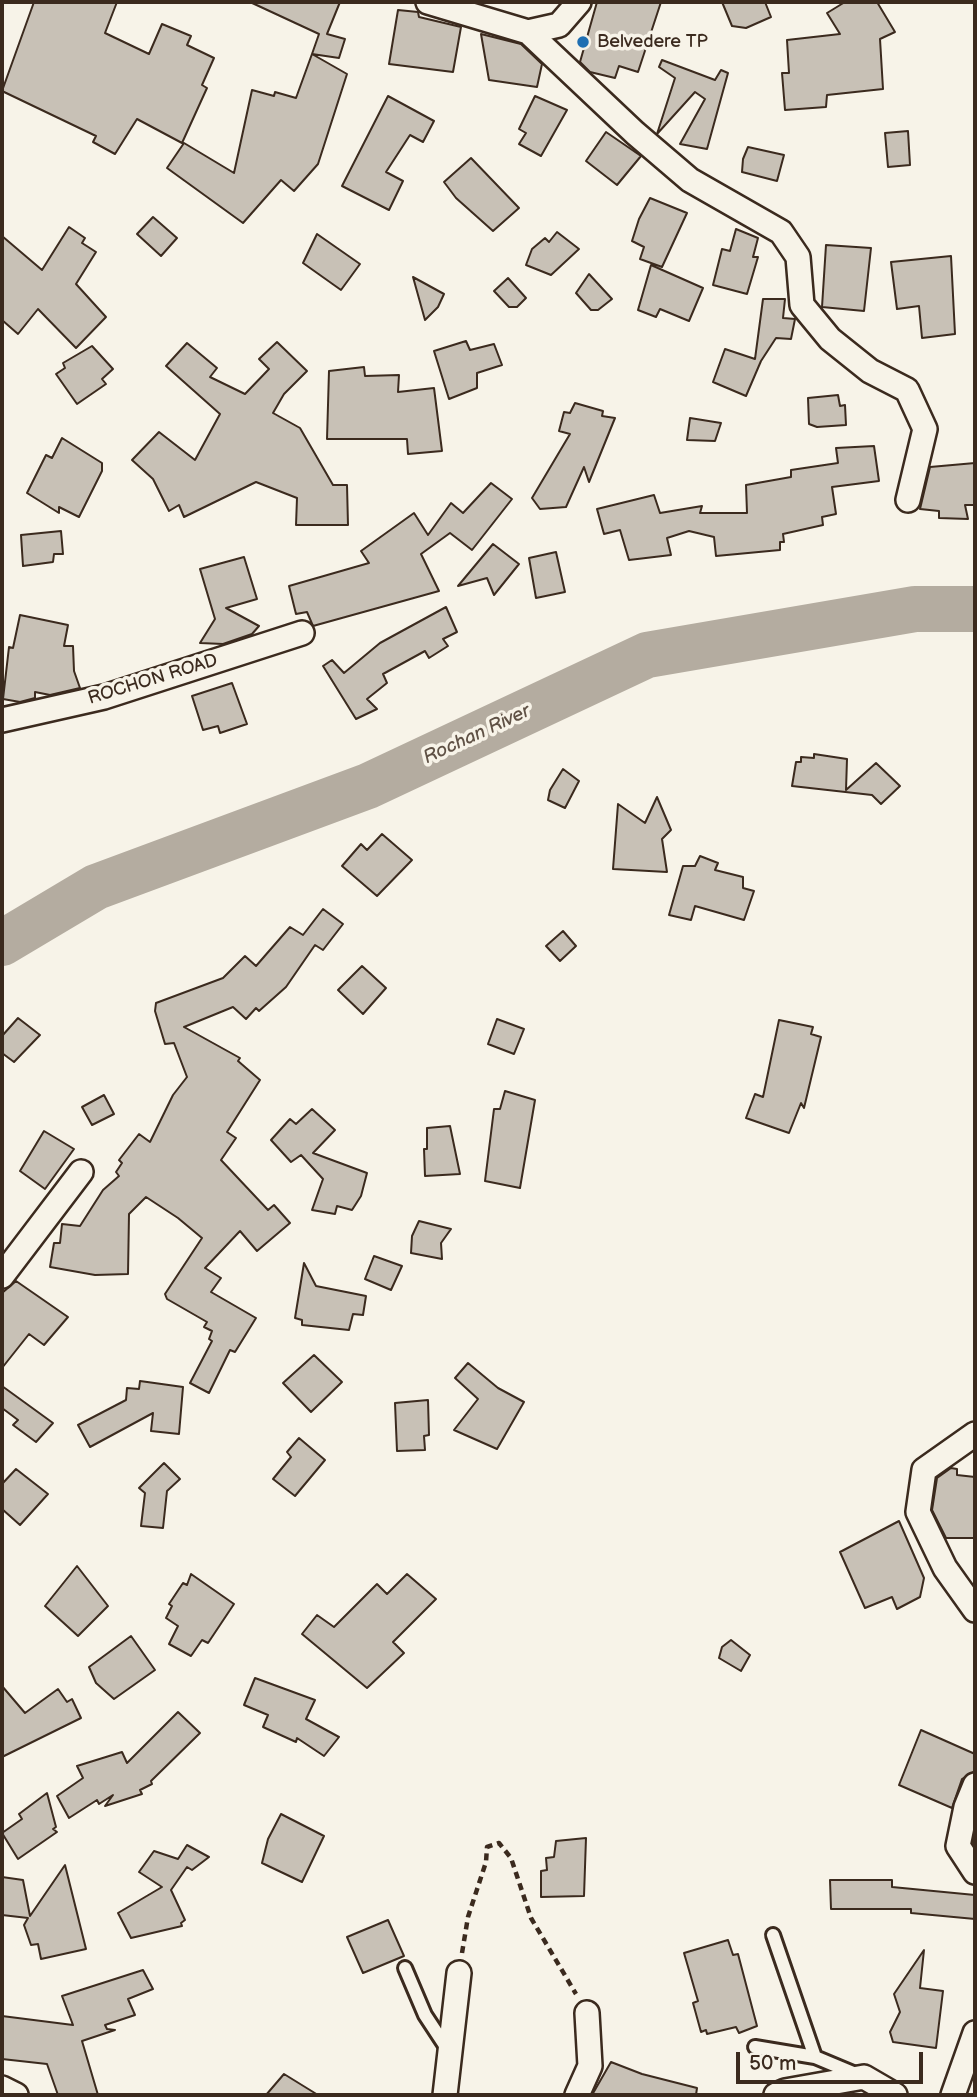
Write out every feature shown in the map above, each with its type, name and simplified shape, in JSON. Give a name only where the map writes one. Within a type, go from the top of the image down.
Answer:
[{"type":"street","points":[[428,2],[528,32],[635,133],[690,180],[781,232],[798,257],[802,305],[830,339],[870,371],[907,390],[925,429],[908,500]]},
{"type":"street","points":[[528,32],[559,25],[579,2]]},
{"type":"street","name":"ROCHON ROAD","points":[[2,720],[104,697],[302,633]]},
{"type":"street","points":[[2,1276],[81,1172]]},
{"type":"street","points":[[975,1434],[924,1470],[918,1512],[945,1567],[975,1610]]},
{"type":"street","points":[[975,1785],[966,1807],[958,1846],[975,1872]]},
{"type":"street","points":[[445,2095],[452,2057],[459,1973]]},
{"type":"street","points":[[577,2095],[590,2066],[587,2013]]},
{"type":"street","points":[[961,2089],[975,2033]]},
{"type":"street","points":[[776,2095],[785,2091],[864,2077],[895,2095]]},
{"type":"street","points":[[2,2088],[16,2095]]},
{"type":"lane","points":[[773,1935],[815,2057]]},
{"type":"lane","points":[[405,1968],[425,2015],[452,2057]]},
{"type":"lane","points":[[755,2047],[815,2057],[864,2077]]},
{"type":"path","points":[[459,1973],[468,1917],[486,1862],[487,1847],[499,1843],[511,1858],[531,1918],[587,2013]]},
{"type":"building","points":[[34,2],[117,2],[105,33],[149,54],[162,24],[191,36],[187,45],[214,58],[202,85],[207,88],[182,143],[137,119],[115,154],[93,142],[96,136],[2,91]]},
{"type":"building","points":[[250,2],[340,2],[327,34],[345,39],[339,58],[312,54],[319,34]]},
{"type":"building","points":[[597,2],[661,2],[638,72],[619,66],[615,78],[590,72],[580,62]]},
{"type":"building","points":[[722,2],[765,2],[771,17],[746,28],[732,26]]},
{"type":"building","points":[[845,2],[877,2],[895,32],[880,39],[883,89],[827,95],[826,107],[785,110],[782,73],[789,73],[787,40],[840,34],[827,13]]},
{"type":"building","points":[[398,10],[418,12],[419,17],[461,27],[453,72],[389,64]]},
{"type":"building","points":[[481,34],[521,44],[542,64],[537,87],[489,80]]},
{"type":"building","points":[[312,54],[347,74],[318,164],[294,191],[281,180],[243,223],[167,168],[184,143],[234,173],[252,90],[274,96],[275,92],[296,98]]},
{"type":"building","points":[[662,60],[715,80],[721,70],[728,73],[707,149],[680,144],[705,99],[695,92],[657,134],[675,78],[659,67]]},
{"type":"building","points":[[388,96],[434,121],[423,142],[410,135],[386,172],[403,181],[389,210],[342,186]]},
{"type":"building","points":[[535,96],[567,110],[541,156],[519,144],[526,133],[519,129]]},
{"type":"building","points":[[908,131],[910,165],[888,167],[885,133]]},
{"type":"building","points":[[606,132],[641,156],[617,185],[586,161]]},
{"type":"building","points":[[748,147],[784,155],[777,181],[742,172]]},
{"type":"building","points":[[471,158],[519,208],[493,231],[456,198],[444,182]]},
{"type":"building","points":[[650,198],[687,213],[662,267],[640,259],[644,247],[632,241]]},
{"type":"building","points":[[153,217],[177,238],[161,256],[137,234]]},
{"type":"building","points":[[69,227],[85,238],[82,243],[96,252],[76,284],[106,317],[76,348],[38,309],[18,334],[2,320],[2,236],[42,270]]},
{"type":"building","points":[[736,229],[758,238],[753,257],[758,257],[747,294],[713,285],[722,249],[730,251]]},
{"type":"building","points":[[557,232],[579,249],[551,275],[526,265],[532,249],[545,238],[549,242]]},
{"type":"building","points":[[317,234],[360,264],[341,290],[303,263]]},
{"type":"building","points":[[826,245],[871,248],[864,311],[822,307]]},
{"type":"building","points":[[951,256],[955,334],[922,338],[919,306],[897,309],[891,262]]},
{"type":"building","points":[[651,265],[703,288],[689,321],[660,309],[656,317],[638,310]]},
{"type":"building","points":[[589,274],[612,299],[598,310],[591,310],[576,293]]},
{"type":"building","points":[[413,277],[444,294],[438,307],[425,320]]},
{"type":"building","points":[[508,278],[526,298],[517,307],[509,307],[494,291]]},
{"type":"building","points":[[763,299],[785,299],[783,318],[795,319],[791,339],[776,338],[761,361],[746,396],[713,382],[725,349],[755,359]]},
{"type":"building","points":[[466,341],[470,350],[494,344],[502,365],[477,373],[477,388],[449,399],[434,351]]},
{"type":"building","points":[[277,342],[307,371],[284,394],[273,413],[300,428],[333,485],[347,485],[348,525],[296,525],[297,498],[256,482],[184,517],[179,505],[169,511],[153,479],[132,460],[159,432],[195,460],[220,414],[166,366],[187,343],[217,368],[210,377],[245,394],[269,369],[259,359]]},
{"type":"building","points":[[92,346],[113,369],[102,379],[106,384],[77,404],[56,374],[65,368],[63,363]]},
{"type":"building","points":[[364,367],[365,376],[399,375],[398,392],[434,388],[442,451],[408,454],[407,439],[327,439],[329,371]]},
{"type":"building","points":[[838,395],[840,406],[845,405],[846,425],[817,427],[809,424],[808,398]]},
{"type":"building","points":[[575,403],[603,411],[602,416],[615,418],[589,482],[584,467],[566,507],[540,509],[532,498],[570,434],[559,431],[564,412],[570,413]]},
{"type":"building","points":[[690,418],[721,423],[715,441],[687,440]]},
{"type":"building","points":[[62,438],[102,463],[102,471],[79,517],[59,507],[59,513],[27,493],[46,455],[52,458]]},
{"type":"building","points":[[874,446],[879,481],[832,487],[836,514],[822,517],[823,525],[783,534],[784,542],[780,542],[780,550],[716,556],[714,537],[689,531],[667,538],[671,555],[629,560],[620,530],[604,534],[597,509],[654,495],[660,513],[702,506],[700,513],[747,513],[746,485],[791,477],[791,470],[838,463],[836,448]]},
{"type":"building","points":[[975,463],[975,505],[965,505],[968,519],[939,518],[939,511],[920,509],[930,467]]},
{"type":"building","points":[[491,483],[512,499],[472,550],[450,533],[421,554],[439,591],[313,626],[307,612],[296,614],[289,586],[369,563],[361,551],[414,513],[428,535],[451,503],[463,513]]},
{"type":"building","points":[[61,531],[63,554],[54,554],[53,562],[23,566],[21,535]]},
{"type":"building","points":[[493,544],[519,564],[494,595],[487,578],[458,586]]},
{"type":"building","points":[[556,552],[565,592],[536,598],[529,558]]},
{"type":"building","points":[[244,557],[257,599],[226,608],[259,626],[252,634],[223,644],[200,643],[215,619],[200,569]]},
{"type":"building","points":[[446,607],[457,632],[443,639],[448,646],[429,658],[425,651],[383,674],[387,683],[367,699],[377,709],[356,719],[323,666],[332,660],[344,673],[380,643]]},
{"type":"building","points":[[20,615],[68,625],[64,646],[73,646],[74,671],[80,688],[50,695],[35,692],[35,698],[20,702],[3,699],[9,647],[13,648]]},
{"type":"building","points":[[232,683],[247,724],[220,733],[218,726],[203,730],[192,696]]},
{"type":"building","points":[[814,754],[847,759],[846,790],[876,763],[900,786],[881,804],[872,795],[792,786],[796,762],[801,762],[801,757],[814,758]]},
{"type":"building","points":[[563,769],[579,781],[565,808],[548,800],[550,790]]},
{"type":"building","points":[[657,797],[671,830],[662,839],[667,872],[613,869],[618,804],[645,823]]},
{"type":"building","points":[[382,834],[412,860],[377,896],[342,866],[361,844],[367,850]]},
{"type":"building","points":[[700,856],[718,863],[715,870],[743,877],[743,888],[754,891],[744,920],[695,906],[691,920],[669,915],[683,866],[695,866]]},
{"type":"building","points":[[323,909],[343,924],[323,950],[315,945],[286,987],[259,1011],[256,1008],[246,1019],[233,1007],[184,1027],[240,1058],[238,1061],[260,1080],[227,1132],[236,1138],[221,1160],[268,1210],[274,1205],[290,1223],[257,1251],[240,1231],[205,1268],[221,1278],[211,1292],[256,1318],[235,1352],[230,1350],[209,1393],[190,1383],[212,1341],[209,1339],[212,1331],[204,1327],[207,1322],[167,1299],[165,1294],[202,1238],[146,1197],[129,1214],[128,1274],[95,1275],[50,1267],[54,1243],[60,1243],[62,1224],[80,1226],[103,1190],[119,1176],[116,1172],[122,1163],[119,1160],[139,1134],[150,1142],[173,1095],[187,1077],[174,1043],[165,1044],[155,1011],[156,1003],[223,978],[245,956],[256,966],[290,927],[303,935]]},
{"type":"building","points":[[563,931],[576,946],[560,961],[546,946]]},
{"type":"building","points":[[362,966],[386,988],[363,1014],[338,990]]},
{"type":"building","points":[[18,1018],[40,1035],[14,1062],[2,1053],[2,1036]]},
{"type":"building","points":[[497,1019],[524,1029],[514,1054],[488,1044]]},
{"type":"building","points":[[779,1020],[813,1027],[811,1034],[821,1037],[804,1108],[801,1103],[789,1133],[746,1118],[755,1094],[763,1097]]},
{"type":"building","points":[[505,1091],[535,1100],[520,1188],[485,1181],[494,1109],[500,1109]]},
{"type":"building","points":[[104,1095],[114,1114],[92,1125],[82,1107]]},
{"type":"building","points":[[312,1109],[335,1130],[313,1153],[367,1173],[361,1196],[352,1210],[337,1206],[335,1214],[312,1210],[323,1179],[301,1155],[291,1162],[271,1140],[290,1119],[296,1124]]},
{"type":"building","points":[[450,1126],[460,1174],[425,1176],[424,1149],[427,1149],[427,1128]]},
{"type":"building","points":[[44,1131],[74,1149],[45,1189],[20,1171]]},
{"type":"building","points":[[419,1221],[451,1229],[441,1243],[442,1259],[411,1253],[412,1236]]},
{"type":"building","points":[[374,1256],[402,1266],[391,1290],[365,1279]]},
{"type":"building","points":[[304,1263],[316,1286],[366,1296],[363,1315],[353,1314],[349,1330],[302,1325],[302,1320],[295,1318]]},
{"type":"building","points":[[16,1281],[68,1317],[44,1345],[29,1334],[2,1368],[2,1293]]},
{"type":"building","points":[[314,1355],[342,1382],[311,1412],[283,1383]]},
{"type":"building","points":[[468,1363],[498,1388],[524,1402],[497,1449],[454,1430],[478,1399],[455,1378]]},
{"type":"building","points":[[140,1381],[183,1387],[179,1434],[151,1431],[153,1413],[90,1447],[78,1425],[126,1400],[127,1388],[139,1389]]},
{"type":"building","points":[[2,1386],[53,1423],[36,1442],[13,1425],[18,1420],[2,1408]]},
{"type":"building","points":[[428,1400],[429,1435],[424,1436],[425,1450],[397,1451],[395,1403]]},
{"type":"building","points":[[299,1438],[325,1460],[295,1496],[273,1479],[291,1457],[287,1452]]},
{"type":"building","points":[[164,1463],[180,1479],[167,1491],[163,1528],[141,1526],[145,1493],[139,1488]]},
{"type":"building","points":[[951,1468],[957,1469],[957,1475],[975,1477],[975,1538],[946,1538],[932,1510],[937,1478]]},
{"type":"building","points":[[16,1469],[48,1494],[20,1525],[2,1509],[2,1484]]},
{"type":"building","points":[[899,1521],[924,1578],[920,1597],[897,1609],[892,1597],[865,1608],[840,1552]]},
{"type":"building","points":[[77,1566],[108,1606],[78,1636],[45,1606]]},
{"type":"building","points":[[191,1574],[234,1604],[208,1643],[202,1640],[191,1656],[169,1644],[178,1626],[166,1618],[172,1606],[169,1604],[183,1583],[187,1585]]},
{"type":"building","points":[[407,1574],[436,1599],[393,1642],[404,1653],[367,1688],[302,1634],[317,1615],[334,1627],[377,1584],[387,1594]]},
{"type":"building","points":[[131,1636],[155,1670],[114,1699],[96,1683],[89,1667]]},
{"type":"building","points":[[731,1640],[750,1655],[741,1671],[719,1658],[722,1647]]},
{"type":"building","points":[[255,1678],[315,1700],[306,1719],[339,1737],[324,1756],[297,1738],[296,1742],[263,1727],[268,1715],[244,1705]]},
{"type":"building","points":[[2,1686],[25,1713],[58,1689],[67,1702],[72,1699],[81,1718],[2,1757]]},
{"type":"building","points":[[178,1712],[200,1733],[151,1781],[152,1784],[140,1790],[142,1794],[105,1806],[113,1795],[99,1804],[97,1800],[69,1818],[57,1796],[83,1778],[77,1766],[122,1752],[127,1763]]},
{"type":"building","points":[[921,1730],[975,1754],[975,1771],[962,1779],[952,1808],[899,1785]]},
{"type":"building","points":[[47,1793],[56,1827],[53,1829],[57,1832],[18,1859],[2,1833],[22,1819],[19,1814]]},
{"type":"building","points":[[281,1814],[324,1836],[302,1882],[262,1863],[268,1839]]},
{"type":"building","points":[[586,1838],[584,1896],[541,1897],[541,1871],[547,1870],[546,1858],[554,1857],[556,1841]]},
{"type":"building","points":[[187,1845],[209,1857],[192,1870],[187,1867],[171,1890],[185,1920],[181,1923],[182,1926],[131,1938],[118,1913],[162,1887],[139,1872],[154,1851],[178,1859]]},
{"type":"building","points":[[65,1865],[86,1949],[41,1959],[38,1944],[31,1945],[24,1925],[28,1918],[2,1915],[2,1877],[23,1880],[30,1916]]},
{"type":"building","points":[[830,1880],[892,1880],[892,1887],[975,1895],[975,1919],[911,1913],[911,1909],[831,1909]]},
{"type":"building","points":[[388,1920],[404,1956],[363,1973],[347,1937]]},
{"type":"building","points":[[728,1940],[733,1955],[738,1954],[757,2026],[739,2033],[736,2027],[707,2034],[706,2030],[701,2032],[693,2003],[698,2001],[684,1953]]},
{"type":"building","points":[[924,1950],[920,1988],[943,1991],[936,2048],[893,2042],[890,2032],[900,2012],[894,1994]]},
{"type":"building","points":[[143,1970],[153,1989],[128,1999],[135,2015],[105,2025],[107,2029],[115,2030],[82,2041],[98,2095],[58,2095],[47,2064],[2,2059],[2,2016],[73,2025],[62,1996]]},
{"type":"building","points":[[611,2062],[642,2074],[697,2088],[696,2095],[592,2095]]},
{"type":"building","points":[[284,2074],[318,2095],[266,2095]]},
{"type":"waterway","name":"Rochan River","points":[[2,943],[96,887],[368,786],[647,655],[915,609],[975,609]]},
{"type":"place","name":"Belvedere TP","points":[[583,42]]}]
